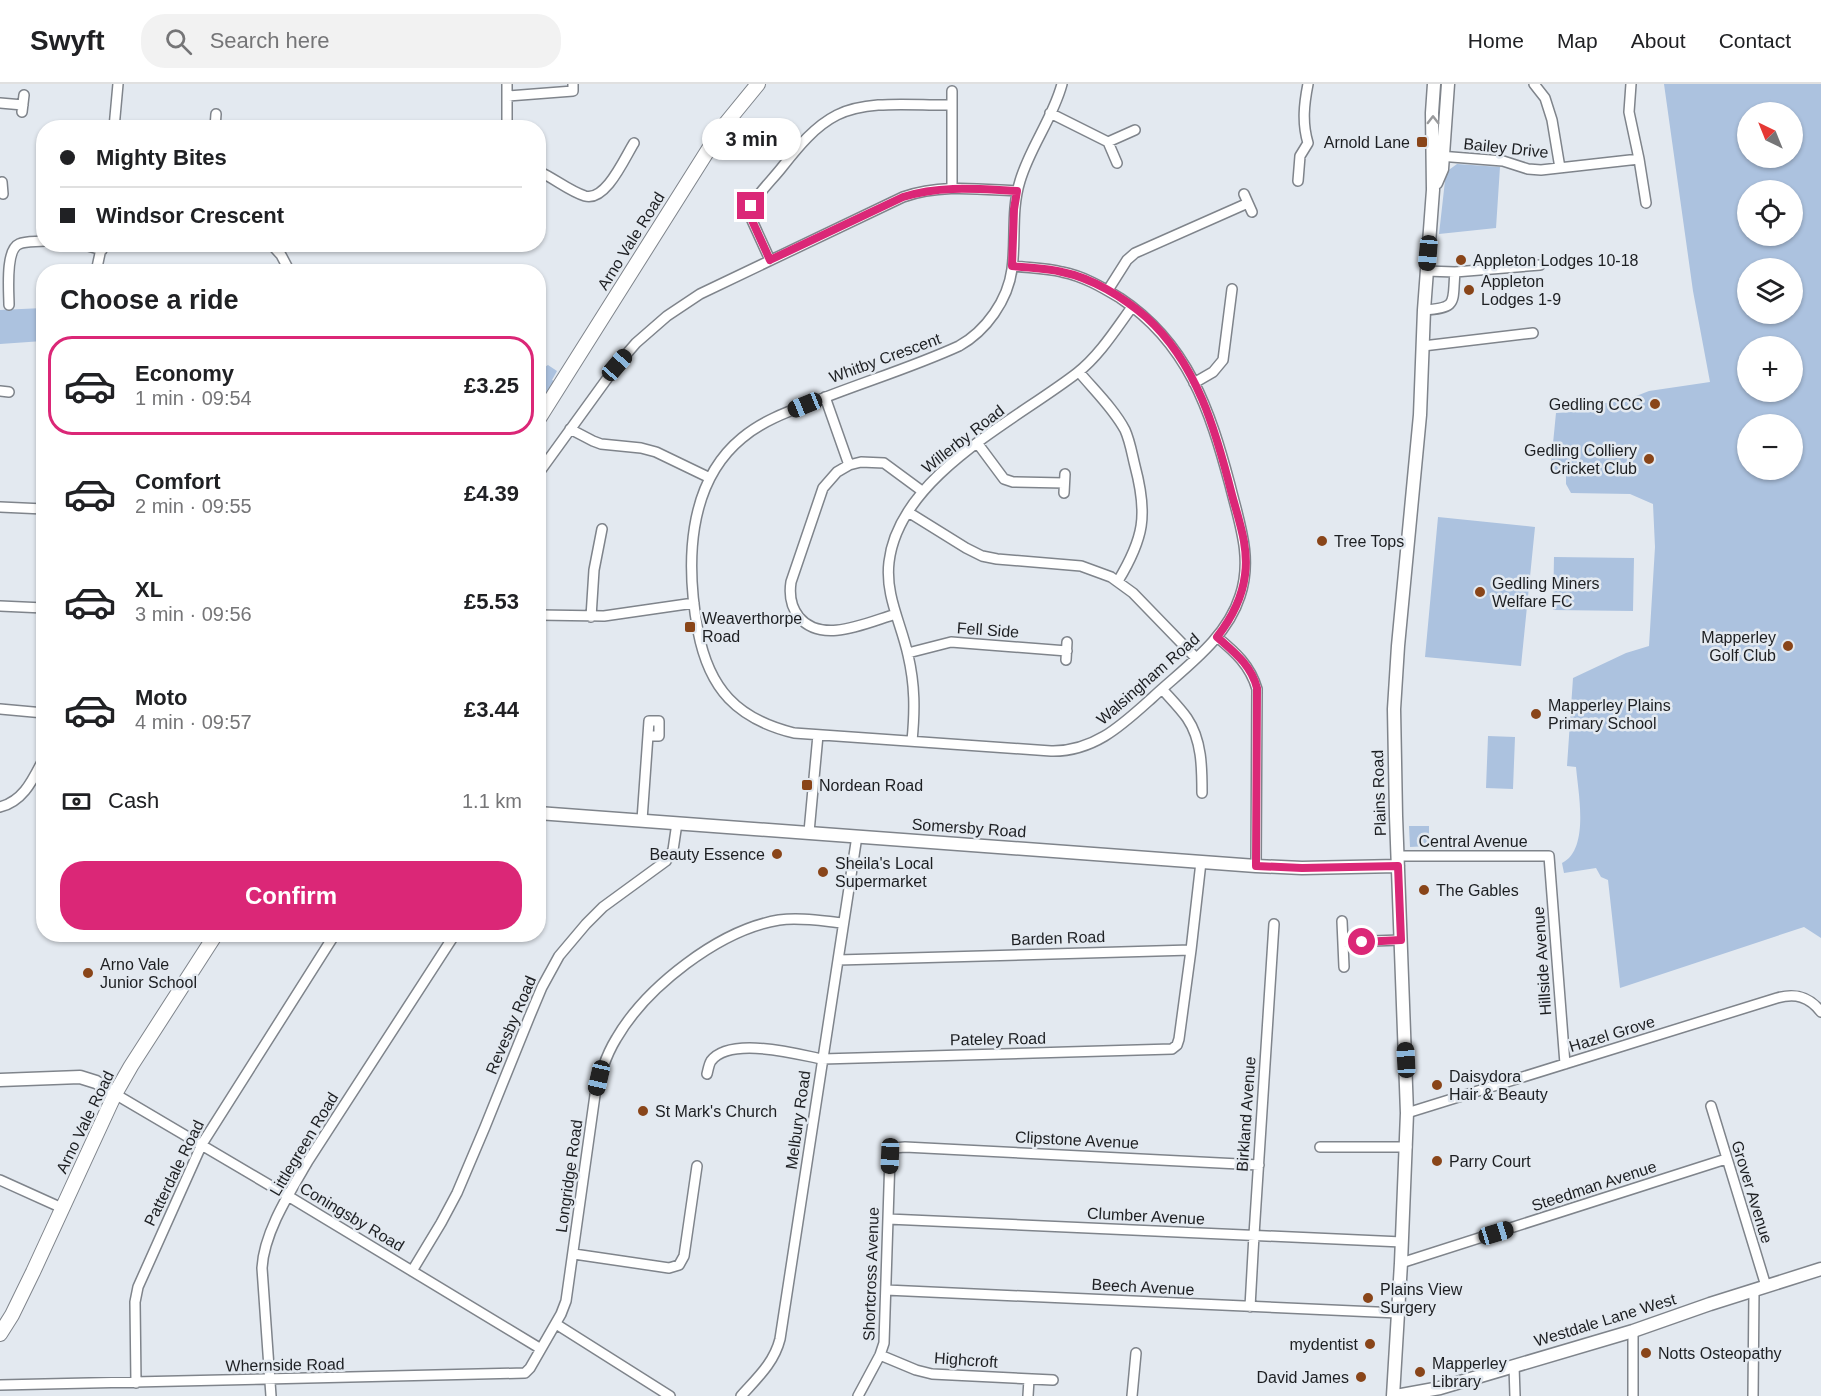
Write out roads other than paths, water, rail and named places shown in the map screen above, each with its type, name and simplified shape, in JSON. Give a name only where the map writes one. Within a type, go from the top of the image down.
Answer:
[{"type":"main road","name":"Arno Vale Road","points":[[546,407],[722,128],[753,85]]},
{"type":"main road","name":"Arno Vale Road","points":[[0,1335],[12,1315],[115,1094],[211,942]]},
{"type":"street","points":[[115,120],[118,84]]},
{"type":"street","points":[[507,84],[507,120]]},
{"type":"street","points":[[508,96],[573,92],[573,84]]},
{"type":"street","name":"Whitby Crescent","points":[[818,735],[794,733],[749,717],[726,696],[712,675],[703,651],[694,603],[691,570],[693,537],[700,505],[710,478],[726,454],[750,432],[779,416],[951,350],[965,343],[982,329],[1005,293],[1012,266],[1017,191],[1031,151],[1062,84]]},
{"type":"street","points":[[1298,181],[1300,156],[1308,143],[1304,129],[1304,106],[1308,84]]},
{"type":"street","name":"Plains Road","points":[[1434,84],[1432,113],[1438,156]]},
{"type":"street","points":[[1534,84],[1545,98],[1552,120],[1560,168]]},
{"type":"street","points":[[1631,84],[1629,112],[1646,203]]},
{"type":"street","name":"Plains Road","points":[[1395,1396],[1407,1113],[1394,709],[1419,427],[1426,271],[1433,190],[1450,87]]},
{"type":"street","points":[[952,91],[952,188]]},
{"type":"street","points":[[0,102],[23,104]]},
{"type":"street","points":[[770,260],[750,216],[751,206],[794,152],[823,124],[841,114],[866,106],[952,105]]},
{"type":"street","points":[[1050,113],[1108,142],[1117,162]]},
{"type":"street","points":[[216,114],[216,120]]},
{"type":"street","points":[[1108,142],[1135,130]]},
{"type":"street","points":[[546,175],[585,196],[595,196],[606,188],[634,143]]},
{"type":"street","name":"Bailey Drive","points":[[1438,156],[1503,161],[1528,169],[1541,170],[1639,159]]},
{"type":"street","points":[[2,182],[5,194]]},
{"type":"street","points":[[546,463],[617,365],[636,343],[693,298],[903,197],[922,191],[952,188],[1017,191]]},
{"type":"street","points":[[1108,290],[1127,260],[1135,253],[1248,203]]},
{"type":"street","points":[[9,305],[4,287],[14,248],[20,243],[36,242]]},
{"type":"street","points":[[1426,271],[1455,272],[1540,265]]},
{"type":"street","name":"Walsingham Road","points":[[818,735],[1051,751],[1072,750],[1091,744],[1111,734],[1196,658],[1217,637],[1240,597],[1246,554],[1243,534],[1215,431],[1182,360],[1151,322],[1108,290],[1062,272],[1012,266]]},
{"type":"street","points":[[1424,310],[1448,306],[1453,299],[1455,272]]},
{"type":"street","points":[[1194,383],[1213,372],[1223,360],[1231,293],[1241,297]]},
{"type":"street","name":"Willerby Road","points":[[912,741],[915,709],[914,685],[908,652],[890,597],[889,563],[895,537],[922,491],[978,444],[1079,372],[1095,356],[1132,307]]},
{"type":"street","points":[[1422,346],[1533,333]]},
{"type":"street","points":[[1079,372],[1124,430],[1141,490],[1143,508],[1140,533],[1130,561],[1118,581]]},
{"type":"street","points":[[825,397],[849,465]]},
{"type":"street","points":[[570,429],[601,444],[656,452],[710,478]]},
{"type":"street","points":[[978,444],[1004,479],[1013,482],[1065,479],[1064,494]]},
{"type":"street","points":[[896,614],[838,631],[827,632],[802,620],[792,603],[790,588],[823,488],[831,477],[849,465],[867,461],[884,463],[922,491]]},
{"type":"street","points":[[0,507],[36,509]]},
{"type":"street","points":[[908,512],[982,556],[1081,566],[1104,573],[1133,593],[1196,658]]},
{"type":"street","points":[[591,617],[594,570],[601,532],[612,536]]},
{"type":"street","points":[[546,615],[591,617],[694,603]]},
{"type":"street","points":[[0,606],[36,608]]},
{"type":"street","points":[[1217,637],[1244,662],[1251,671],[1257,688],[1256,866]]},
{"type":"street","name":"Fell Side","points":[[908,652],[951,642],[1067,651]]},
{"type":"street","points":[[1162,689],[1188,719],[1195,734],[1201,758],[1203,793]]},
{"type":"street","points":[[0,709],[36,711]]},
{"type":"street","points":[[809,832],[818,735]]},
{"type":"street","points":[[642,820],[648,736]]},
{"type":"street","points":[[0,807],[20,797],[36,773]]},
{"type":"street","name":"Somersby Road","points":[[546,814],[1256,866],[1302,868],[1398,861]]},
{"type":"street","name":"Revesby Road","points":[[412,1271],[441,1223],[456,1192],[529,1018],[555,963],[569,942],[594,915],[666,861],[673,850],[677,823]]},
{"type":"street","name":"Melbury Road","points":[[741,1396],[770,1364],[780,1339],[857,836]]},
{"type":"street","name":"Central Avenue","points":[[1398,861],[1549,856]]},
{"type":"street","name":"Hillside Avenue","points":[[1549,856],[1565,1064]]},
{"type":"street","points":[[1191,950],[1201,862]]},
{"type":"street","name":"Longridge Road","points":[[549,1335],[566,1301],[599,1078],[615,1040],[654,993],[683,967],[742,932],[765,923],[791,919],[843,923]]},
{"type":"street","points":[[1342,921],[1344,967]]},
{"type":"street","name":"Birkland Avenue","points":[[1250,1307],[1274,924]]},
{"type":"street","points":[[1343,942],[1401,940]]},
{"type":"street","name":"Patterdale Road","points":[[136,1383],[135,1302],[138,1287],[202,1144],[330,942]]},
{"type":"street","name":"Littlegreen Road","points":[[271,1396],[262,1268],[263,1253],[288,1196],[308,1161],[450,942]]},
{"type":"street","name":"Barden Road","points":[[838,960],[1191,950]]},
{"type":"street","name":"Pateley Road","points":[[706,1074],[714,1058],[725,1052],[741,1048],[822,1059],[1168,1050],[1174,1048],[1179,1039],[1191,950]]},
{"type":"street","name":"Hazel Grove","points":[[1407,1113],[1787,995],[1799,995],[1808,999],[1821,1012]]},
{"type":"street","points":[[0,1080],[80,1077],[96,1082],[115,1094]]},
{"type":"street","name":"Coningsby Road","points":[[115,1094],[541,1349]]},
{"type":"street","name":"Grover Avenue","points":[[1711,1106],[1760,1288],[1753,1396]]},
{"type":"street","points":[[1320,1147],[1407,1147]]},
{"type":"street","name":"Clipstone Avenue","points":[[894,1148],[1258,1165]]},
{"type":"street","name":"Shortcross Avenue","points":[[858,1396],[884,1343],[890,1156],[894,1148]]},
{"type":"street","name":"Steedman Avenue","points":[[1401,1263],[1726,1160]]},
{"type":"street","points":[[574,1254],[669,1268],[679,1265],[684,1256],[697,1166]]},
{"type":"street","points":[[0,1180],[62,1208]]},
{"type":"street","name":"Clumber Avenue","points":[[888,1219],[1402,1242]]},
{"type":"street","name":"Westdale Lane West","points":[[1395,1396],[1429,1391],[1633,1331],[1821,1269]]},
{"type":"street","name":"Beech Avenue","points":[[886,1290],[1398,1313]]},
{"type":"street","points":[[556,1324],[670,1396]]},
{"type":"street","points":[[1633,1331],[1633,1396]]},
{"type":"street","name":"Whernside Road","points":[[0,1385],[522,1374],[530,1368],[549,1335]]},
{"type":"street","points":[[1132,1396],[1136,1353]]},
{"type":"street","name":"Highcroft","points":[[880,1355],[932,1374],[1053,1380]]},
{"type":"street","points":[[1514,1366],[1515,1396]]},
{"type":"street","points":[[1028,1396],[1029,1378]]},
{"type":"place","name":"Arnold Lane","points":[[1422,142]]},
{"type":"place","name":"Appleton Lodges 10-18","points":[[1461,260]]},
{"type":"place","name":"Appleton Lodges 1-9","points":[[1469,290]]},
{"type":"place","name":"Gedling CCC","points":[[1655,404]]},
{"type":"place","name":"Gedling Colliery Cricket Club","points":[[1649,459]]},
{"type":"place","name":"Tree Tops","points":[[1322,541]]},
{"type":"place","name":"Gedling Miners Welfare FC","points":[[1480,592]]},
{"type":"place","name":"Weaverthorpe Road","points":[[690,627]]},
{"type":"place","name":"Mapperley Golf Club","points":[[1788,646]]},
{"type":"place","name":"Mapperley Plains Primary School","points":[[1536,714]]},
{"type":"place","name":"Nordean Road","points":[[807,785]]},
{"type":"place","name":"Beauty Essence","points":[[777,854]]},
{"type":"place","name":"Sheila's Local Supermarket","points":[[823,872]]},
{"type":"place","name":"The Gables","points":[[1424,890]]},
{"type":"place","name":"Arno Vale Junior School","points":[[88,973]]},
{"type":"place","name":"Daisydora Hair & Beauty","points":[[1437,1085]]},
{"type":"place","name":"St Mark's Church","points":[[643,1111]]},
{"type":"place","name":"Parry Court","points":[[1437,1161]]},
{"type":"place","name":"Plains View Surgery","points":[[1368,1298]]},
{"type":"place","name":"mydentist","points":[[1370,1344]]},
{"type":"place","name":"Notts Osteopathy","points":[[1646,1353]]},
{"type":"place","name":"Mapperley Library","points":[[1420,1372]]},
{"type":"place","name":"David James","points":[[1361,1377]]}]
